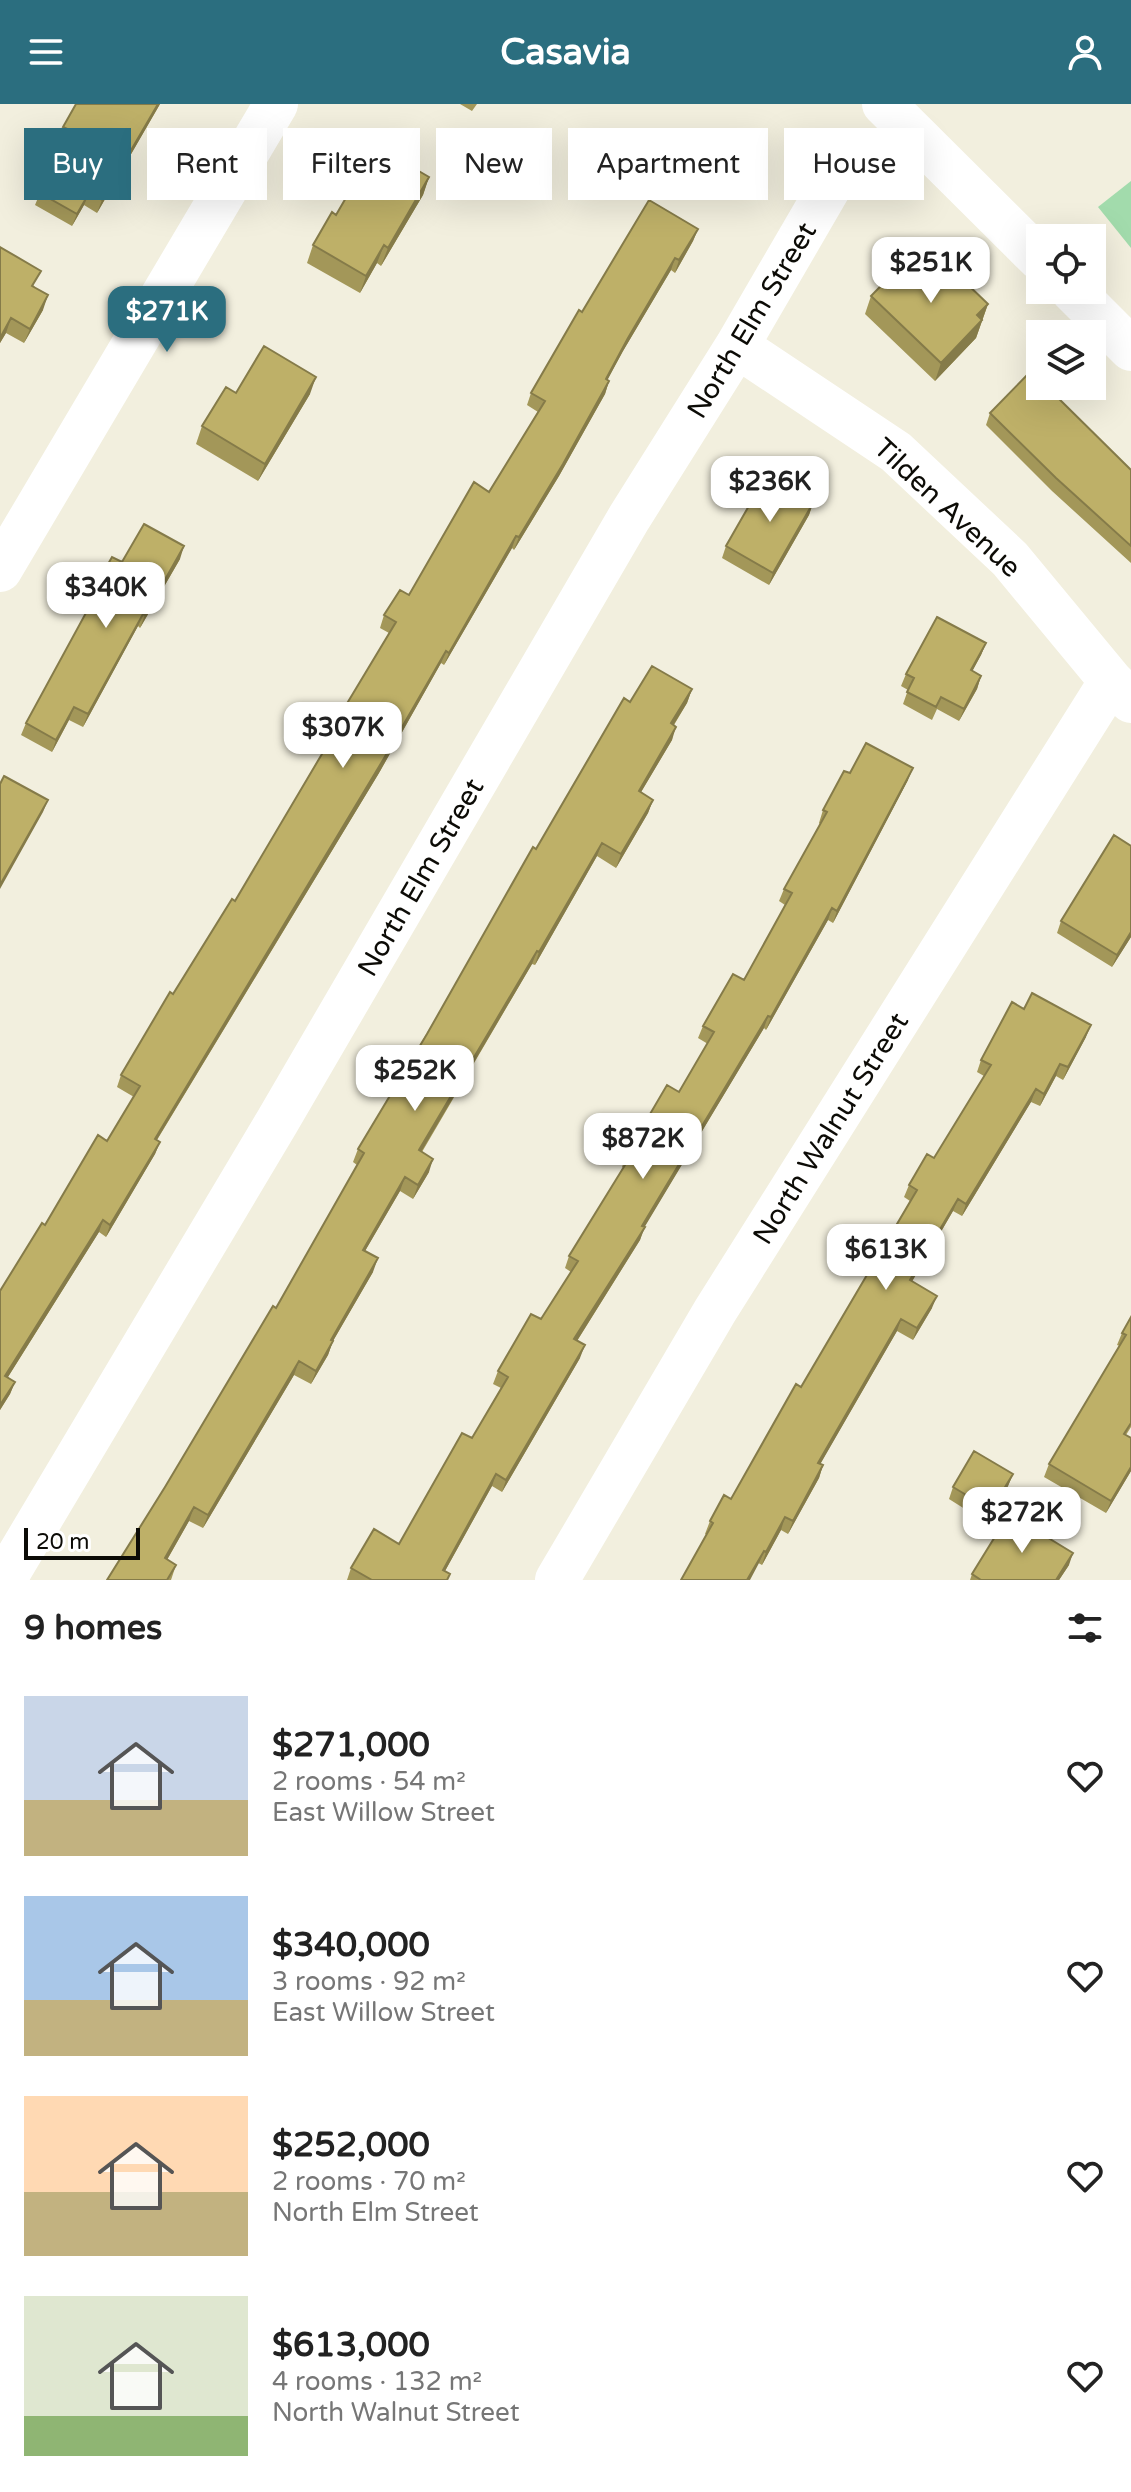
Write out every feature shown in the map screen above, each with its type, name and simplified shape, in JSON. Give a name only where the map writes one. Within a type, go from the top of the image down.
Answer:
[{"type":"street","points":[[0,570],[276,104]]},
{"type":"street","points":[[884,104],[1026,245]]},
{"type":"street","name":"North Elm Street","points":[[4,1580],[277,1122],[629,518],[737,346],[822,200]]},
{"type":"street","points":[[1086,304],[1131,349]]},
{"type":"street","name":"Tilden Avenue","points":[[737,346],[896,452],[1010,559],[1121,691]]},
{"type":"street","name":"North Walnut Street","points":[[557,1580],[715,1311],[1121,691]]},
{"type":"green space","points":[[1131,181],[1131,248],[1098,207]]},
{"type":"building","points":[[76,104],[158,104],[131,150],[131,128],[63,127]]},
{"type":"building","points":[[420,172],[429,177],[420,193]]},
{"type":"building","points":[[52,200],[85,200],[77,214]]},
{"type":"building","points":[[345,200],[416,200],[388,248],[384,245],[366,276],[313,245],[332,212],[336,215]]},
{"type":"building","points":[[649,200],[698,229],[679,260],[675,258],[628,338],[606,379],[609,381],[563,464],[519,537],[516,536],[449,653],[446,651],[155,1139],[160,1142],[110,1225],[103,1220],[5,1376],[15,1382],[0,1405],[0,1291],[42,1223],[45,1225],[98,1135],[107,1141],[140,1086],[121,1075],[170,992],[173,994],[232,899],[235,901],[335,732],[331,730],[396,622],[384,615],[400,590],[409,595],[474,482],[489,492],[545,401],[531,393],[579,310],[582,312]]},
{"type":"building","points":[[0,247],[41,271],[32,286],[48,295],[30,329],[11,318],[0,338]]},
{"type":"building","points":[[913,253],[930,270],[941,259],[988,304],[977,315],[982,320],[941,363],[871,296]]},
{"type":"building","points":[[264,346],[316,377],[265,464],[202,426],[226,387],[236,393]]},
{"type":"building","points":[[1026,376],[1026,400],[1060,400],[1131,470],[1131,546],[1056,478],[990,413]]},
{"type":"building","points":[[766,476],[813,503],[773,573],[726,546]]},
{"type":"building","points":[[144,524],[184,546],[88,714],[74,707],[56,740],[26,723],[99,589],[95,587],[112,557],[122,562]]},
{"type":"building","points":[[937,617],[986,643],[971,670],[981,676],[964,709],[941,697],[936,707],[907,692],[914,678],[906,674]]},
{"type":"building","points":[[652,666],[692,689],[671,723],[676,727],[639,791],[653,800],[621,854],[602,843],[419,1150],[433,1159],[418,1185],[405,1177],[363,1250],[378,1258],[316,1371],[299,1361],[208,1515],[194,1507],[165,1558],[176,1565],[167,1580],[107,1580],[273,1306],[276,1308],[364,1153],[358,1149],[533,847],[536,849],[624,698],[630,702]]},
{"type":"building","points":[[866,743],[913,768],[837,911],[832,908],[771,1017],[768,1016],[642,1226],[645,1227],[574,1339],[585,1345],[506,1480],[496,1474],[443,1570],[450,1574],[447,1580],[372,1580],[351,1568],[374,1529],[399,1544],[462,1433],[472,1438],[508,1377],[498,1371],[531,1314],[541,1319],[578,1261],[569,1256],[630,1157],[626,1155],[667,1085],[679,1092],[714,1032],[703,1026],[733,974],[744,980],[792,893],[784,889],[827,812],[823,810],[844,771],[850,773]]},
{"type":"building","points":[[4,776],[48,800],[0,885],[0,784]]},
{"type":"building","points":[[1114,835],[1131,846],[1131,932],[1117,955],[1061,921]]},
{"type":"building","points":[[1032,993],[1091,1025],[1068,1067],[1060,1064],[1044,1094],[1036,1089],[966,1204],[958,1199],[910,1280],[937,1296],[917,1328],[901,1319],[818,1463],[823,1465],[793,1521],[785,1517],[747,1580],[681,1580],[713,1523],[710,1521],[724,1495],[731,1499],[796,1384],[801,1387],[917,1190],[909,1185],[927,1154],[934,1158],[991,1065],[981,1060],[1012,1002],[1024,1009]]},
{"type":"building","points":[[1131,1317],[1131,1423],[1124,1434],[1131,1438],[1131,1467],[1111,1501],[1049,1464],[1126,1335],[1122,1333]]},
{"type":"building","points":[[974,1451],[1013,1474],[991,1510],[953,1487]]},
{"type":"building","points":[[1009,1514],[1073,1553],[1056,1580],[981,1580],[972,1574]]}]
